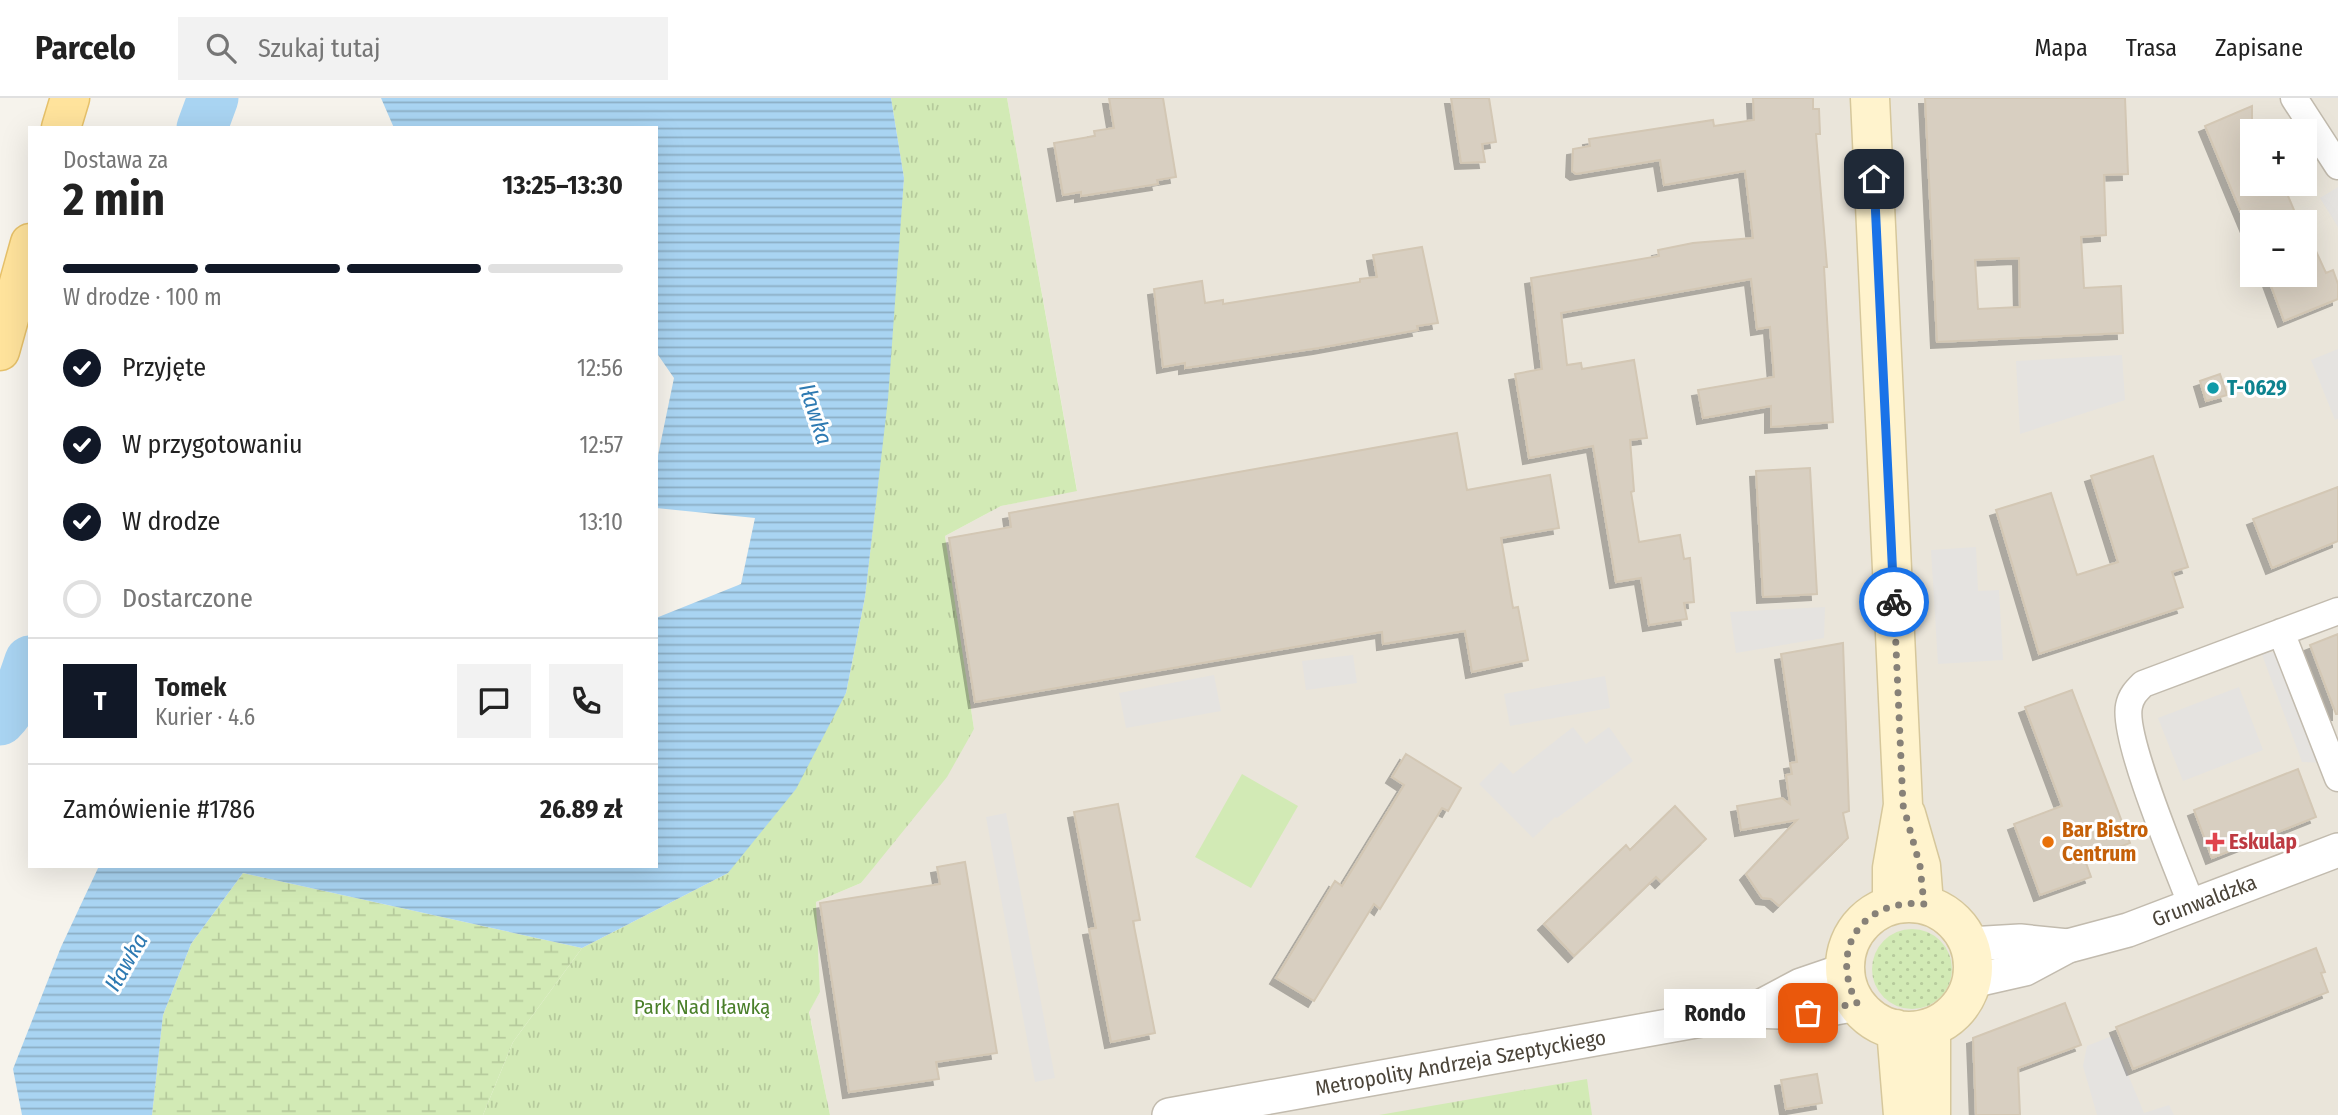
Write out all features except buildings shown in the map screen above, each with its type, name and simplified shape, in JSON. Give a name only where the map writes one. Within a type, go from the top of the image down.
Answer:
[{"type":"main road","points":[[62,126],[70,98]]},
{"type":"main road","points":[[1870,98],[1903,805],[1920,866],[1908,905]]},
{"type":"main road","points":[[0,351],[28,250]]},
{"type":"main road","points":[[1908,905],[1951,919],[1971,962],[1964,1001],[1950,1016],[1914,1028],[1868,1015],[1851,987],[1853,937],[1875,912],[1908,905]]},
{"type":"main road","points":[[1903,1115],[1914,1028]]},
{"type":"main road","points":[[1914,1028],[1931,1115]]},
{"type":"street","points":[[2294,98],[2338,166]]},
{"type":"street","points":[[2192,906],[2136,755],[2128,708],[2133,693],[2143,684],[2338,611]]},
{"type":"street","points":[[2281,632],[2338,778]]},
{"type":"street","name":"Grunwaldzka","points":[[1971,962],[2025,969],[2068,946],[2128,930],[2338,850]]},
{"type":"street","name":"Metropolity Andrzeja Szeptyckiego","points":[[1169,1115],[1752,1011],[1801,985],[1851,987]]},
{"type":"shaded area","points":[[1007,98],[2338,98],[2338,1115],[830,1115],[809,1011],[820,992],[816,902],[861,883],[974,729],[945,536],[1001,506],[1077,490]]},
{"type":"shaded area","points":[[2338,187],[2338,227],[2320,198]]},
{"type":"shaded area","points":[[2338,349],[2338,419],[2335,420],[2311,360]]},
{"type":"shaded area","points":[[2122,355],[2125,400],[2020,434],[2016,361]]},
{"type":"shaded area","points":[[1976,547],[1978,591],[1999,590],[2003,660],[1938,664],[1931,550]]},
{"type":"shaded area","points":[[1825,607],[1824,638],[1736,653],[1730,612]]},
{"type":"shaded area","points":[[2261,652],[2289,653],[2332,763],[2302,762]]},
{"type":"shaded area","points":[[1353,655],[1357,683],[1306,690],[1302,661]]},
{"type":"shaded area","points":[[1214,675],[1221,711],[1126,728],[1119,693]]},
{"type":"shaded area","points":[[1605,676],[1610,708],[1510,726],[1504,694]]},
{"type":"shaded area","points":[[2239,687],[2263,750],[2183,781],[2158,718]]},
{"type":"shaded area","points":[[1573,727],[1586,744],[1609,727],[1633,761],[1555,817],[1533,838],[1479,784],[1501,762],[1513,774]]},
{"type":"shaded area","points":[[1006,813],[1055,1078],[1035,1082],[986,817]]},
{"type":"shaded area","points":[[2112,1036],[2144,1113],[2169,1105],[2174,1115],[2097,1115],[2083,1066],[2087,1046]]},
{"type":"green space","name":"Park Nad Iławką","points":[[891,98],[1007,98],[1077,491],[1001,506],[945,536],[974,729],[947,777],[861,883],[816,902],[820,992],[809,1012],[830,1115],[483,1115],[513,1042],[582,948],[728,873],[846,693],[865,597],[878,483],[904,178]]},
{"type":"green space","points":[[1242,774],[1298,806],[1251,888],[1195,857]]},
{"type":"green space","points":[[243,873],[582,948],[513,1042],[483,1115],[152,1115],[163,1015],[191,944]]},
{"type":"green space","points":[[1904,929],[1920,929],[1934,935],[1946,947],[1952,961],[1952,977],[1946,991],[1934,1003],[1920,1009],[1904,1009],[1890,1003],[1878,991],[1872,977],[1872,961],[1878,947],[1890,935]]},
{"type":"green space","points":[[1587,1079],[1592,1115],[1379,1115]]},
{"type":"water","name":"Iławka","points":[[381,98],[891,98],[904,178],[888,399],[865,597],[846,693],[796,789],[728,873],[582,948],[243,873],[191,944],[163,1015],[152,1115],[22,1115],[13,1069],[61,947],[98,868],[658,868],[658,617],[741,584],[755,518],[658,508],[658,455],[674,378],[658,355],[658,126],[393,126]]},
{"type":"waterway","points":[[203,126],[213,98]]},
{"type":"waterway","points":[[0,720],[15,700],[28,667]]},
{"type":"way so far","points":[[1808,1013],[1857,1003],[1849,988],[1845,970],[1853,937],[1863,923],[1875,912],[1892,905],[1908,902],[1924,904],[1920,866],[1903,805],[1894,602]]},
{"type":"place","name":"T-0629","points":[[2213,388]]},
{"type":"place","name":"Bar Bistro Centrum","points":[[2048,842]]},
{"type":"place","name":"Eskulap","points":[[2215,842]]},
{"type":"place","name":"Rondo","points":[[1808,1013]]},
{"type":"route","points":[[1874,179],[1894,602]]}]
